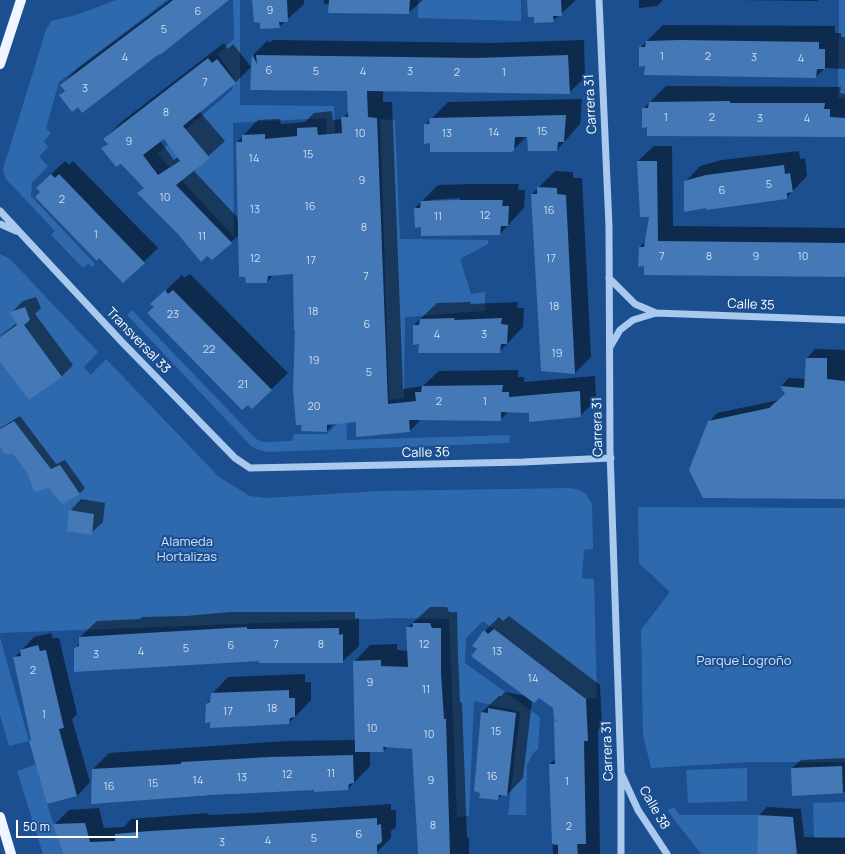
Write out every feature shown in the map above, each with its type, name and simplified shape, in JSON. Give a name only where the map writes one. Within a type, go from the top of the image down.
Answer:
[{"type":"main road","points":[[0,64],[21,0]]},
{"type":"main road","points":[[0,817],[11,854]]},
{"type":"street","name":"Carrera 31","points":[[599,0],[609,226],[611,458],[621,774],[621,854]]},
{"type":"street","name":"Transversal 33","points":[[0,211],[126,346],[243,464]]},
{"type":"street","name":"Transversal 33","points":[[0,224],[18,232]]},
{"type":"street","name":"Calle 35","points":[[609,278],[635,304],[656,313]]},
{"type":"street","name":"Calle 35","points":[[610,347],[620,330],[632,320],[656,313],[845,320]]},
{"type":"street","name":"Calle 36","points":[[243,464],[256,469],[523,462],[611,458]]},
{"type":"street","name":"Calle 38","points":[[621,774],[638,810],[667,854]]},
{"type":"green space","points":[[116,0],[167,0],[59,82],[46,128],[51,133],[44,141],[48,147],[39,157],[48,166],[32,183],[31,196],[95,264],[91,267],[88,263],[83,268],[51,235],[55,231],[5,178],[3,169],[46,30],[51,21],[76,15]]},
{"type":"green space","points":[[233,0],[240,0],[240,105],[334,106],[347,440],[510,435],[509,443],[268,452],[259,450],[251,446],[127,315],[132,310],[256,439],[264,442],[292,441],[294,434],[327,434],[336,425],[326,118],[233,123],[234,237],[157,154],[232,90],[234,78],[217,54],[234,39]]},
{"type":"green space","points":[[418,0],[521,0],[521,21],[418,18]]},
{"type":"green space","points":[[839,0],[845,0],[845,98],[838,98]]},
{"type":"green space","points":[[380,119],[395,120],[400,239],[488,240],[488,244],[460,259],[471,294],[485,292],[485,311],[405,317],[404,398],[389,400]]},
{"type":"green space","name":"Alameda Hortalizas","points":[[0,254],[10,259],[98,352],[84,367],[91,375],[106,359],[219,477],[250,496],[266,498],[379,491],[569,488],[577,489],[586,494],[592,504],[593,549],[584,550],[582,578],[594,579],[597,698],[586,699],[483,621],[466,638],[465,663],[540,717],[538,749],[533,753],[527,765],[526,815],[508,815],[520,712],[474,701],[469,816],[457,817],[449,619],[397,618],[0,633]]},
{"type":"green space","name":"Parque Logroño","points":[[638,507],[845,508],[845,762],[747,762],[651,768],[643,735],[641,630],[670,592],[639,563]]},
{"type":"green space","points":[[0,637],[29,741],[9,746],[0,715]]},
{"type":"green space","points":[[37,764],[47,804],[63,854],[43,854],[17,771]]},
{"type":"green space","points":[[747,768],[747,801],[688,803],[686,770]]},
{"type":"green space","points":[[845,802],[845,837],[814,838],[813,803]]},
{"type":"green space","points":[[674,807],[679,815],[758,815],[757,854],[701,854],[667,810]]},
{"type":"building","points":[[173,0],[229,0],[160,55],[159,54],[82,113],[78,107],[72,112],[59,95],[65,91],[60,85]]},
{"type":"building","points":[[252,0],[287,0],[288,22],[279,22],[280,28],[260,29],[260,23],[254,22]]},
{"type":"building","points":[[329,0],[410,0],[409,14],[328,13]]},
{"type":"building","points":[[527,0],[561,0],[562,16],[553,16],[554,22],[534,23],[534,17],[528,17]]},
{"type":"building","points":[[646,41],[819,42],[819,49],[825,49],[825,69],[817,69],[816,78],[644,75],[645,66],[639,67],[639,47],[645,47]]},
{"type":"building","points":[[252,54],[257,64],[256,55],[475,58],[568,55],[570,94],[367,91],[368,117],[377,118],[388,404],[416,401],[415,392],[421,392],[422,386],[503,385],[502,392],[509,392],[509,397],[580,391],[581,417],[529,422],[529,413],[501,412],[501,421],[409,420],[410,432],[356,437],[356,422],[327,425],[327,432],[301,431],[302,425],[296,425],[293,390],[295,330],[293,274],[268,276],[267,283],[246,283],[245,277],[239,277],[236,142],[242,142],[242,135],[265,134],[265,139],[297,136],[297,128],[317,127],[318,135],[342,133],[341,117],[348,117],[347,91],[250,90]]},
{"type":"building","points":[[208,58],[212,63],[217,59],[236,83],[183,126],[210,158],[176,185],[232,243],[212,260],[207,256],[201,262],[177,233],[137,193],[144,188],[121,164],[116,167],[101,148],[108,144],[103,139]],"holes":[[[164,139],[180,161],[158,175],[143,155]]]},
{"type":"building","points":[[730,101],[730,103],[825,103],[824,109],[830,109],[830,117],[845,118],[845,137],[647,136],[647,127],[642,128],[642,108],[648,108],[649,102]]},
{"type":"building","points":[[566,115],[564,142],[558,142],[557,151],[528,151],[527,137],[515,137],[514,151],[510,152],[430,152],[430,143],[424,144],[424,124],[429,124],[430,118]]},
{"type":"building","points":[[637,161],[657,161],[658,241],[845,243],[845,277],[644,275],[644,266],[638,267],[639,247],[644,247],[649,217],[640,217]]},
{"type":"building","points":[[784,165],[785,174],[790,173],[793,192],[787,193],[787,199],[706,210],[706,208],[684,212],[684,181],[706,175]]},
{"type":"building","points":[[51,174],[55,178],[59,174],[145,263],[123,283],[99,258],[97,261],[35,197],[40,192],[36,188]]},
{"type":"building","points":[[537,187],[557,188],[557,194],[566,195],[575,374],[541,371],[531,194],[537,194]]},
{"type":"building","points":[[503,200],[502,206],[509,206],[508,226],[501,226],[500,235],[421,236],[421,227],[415,228],[414,208],[420,208],[421,201]]},
{"type":"building","points":[[165,290],[168,294],[173,290],[272,390],[252,409],[248,405],[242,410],[147,313],[154,307],[150,304]]},
{"type":"building","points":[[25,307],[30,320],[24,325],[62,377],[29,400],[0,362],[0,337],[17,325],[10,312]]},
{"type":"building","points":[[455,318],[454,320],[502,318],[501,324],[508,325],[507,344],[501,344],[500,353],[418,353],[419,344],[413,345],[413,325],[419,325],[420,319]]},
{"type":"building","points":[[806,358],[827,358],[827,379],[845,381],[845,499],[703,498],[689,470],[708,421],[769,408],[785,394],[780,386],[804,388]]},
{"type":"building","points":[[14,421],[51,469],[60,465],[80,494],[62,504],[49,488],[34,492],[28,474],[13,454],[5,454],[0,446],[0,429]]},
{"type":"building","points":[[69,510],[94,514],[92,535],[67,531]]},
{"type":"building","points":[[412,623],[430,623],[432,628],[441,628],[441,673],[444,719],[446,719],[450,854],[418,854],[412,749],[383,747],[384,752],[355,752],[353,661],[381,660],[381,666],[408,667],[406,627],[413,627]]},
{"type":"building","points":[[247,627],[247,629],[339,628],[339,635],[343,634],[343,663],[259,663],[259,661],[74,672],[74,648],[79,646],[79,637]]},
{"type":"building","points":[[494,629],[586,699],[588,741],[584,741],[586,844],[577,844],[578,854],[558,854],[558,845],[552,844],[549,764],[555,764],[554,720],[557,721],[554,719],[553,708],[539,698],[534,703],[471,656],[477,649],[472,646],[484,630],[488,634]]},
{"type":"building","points":[[38,645],[40,651],[46,650],[64,728],[59,729],[77,796],[47,804],[29,741],[31,740],[13,657],[21,656],[20,650]]},
{"type":"building","points":[[289,690],[289,698],[295,698],[295,717],[290,718],[289,724],[210,728],[210,722],[205,723],[206,704],[210,702],[211,693]]},
{"type":"building","points":[[488,708],[516,713],[507,796],[499,795],[498,800],[479,798],[480,793],[474,791],[481,712],[488,713]]},
{"type":"building","points":[[353,755],[354,783],[349,784],[348,790],[314,792],[314,790],[215,795],[91,804],[92,769],[270,757]]},
{"type":"building","points":[[842,766],[843,793],[792,796],[791,768]]},
{"type":"building","points":[[758,815],[793,817],[797,854],[757,854]]},
{"type":"building","points":[[377,818],[377,825],[381,824],[382,842],[377,845],[377,854],[63,854],[53,824],[85,823],[90,842],[115,841],[115,834],[150,831]]}]
